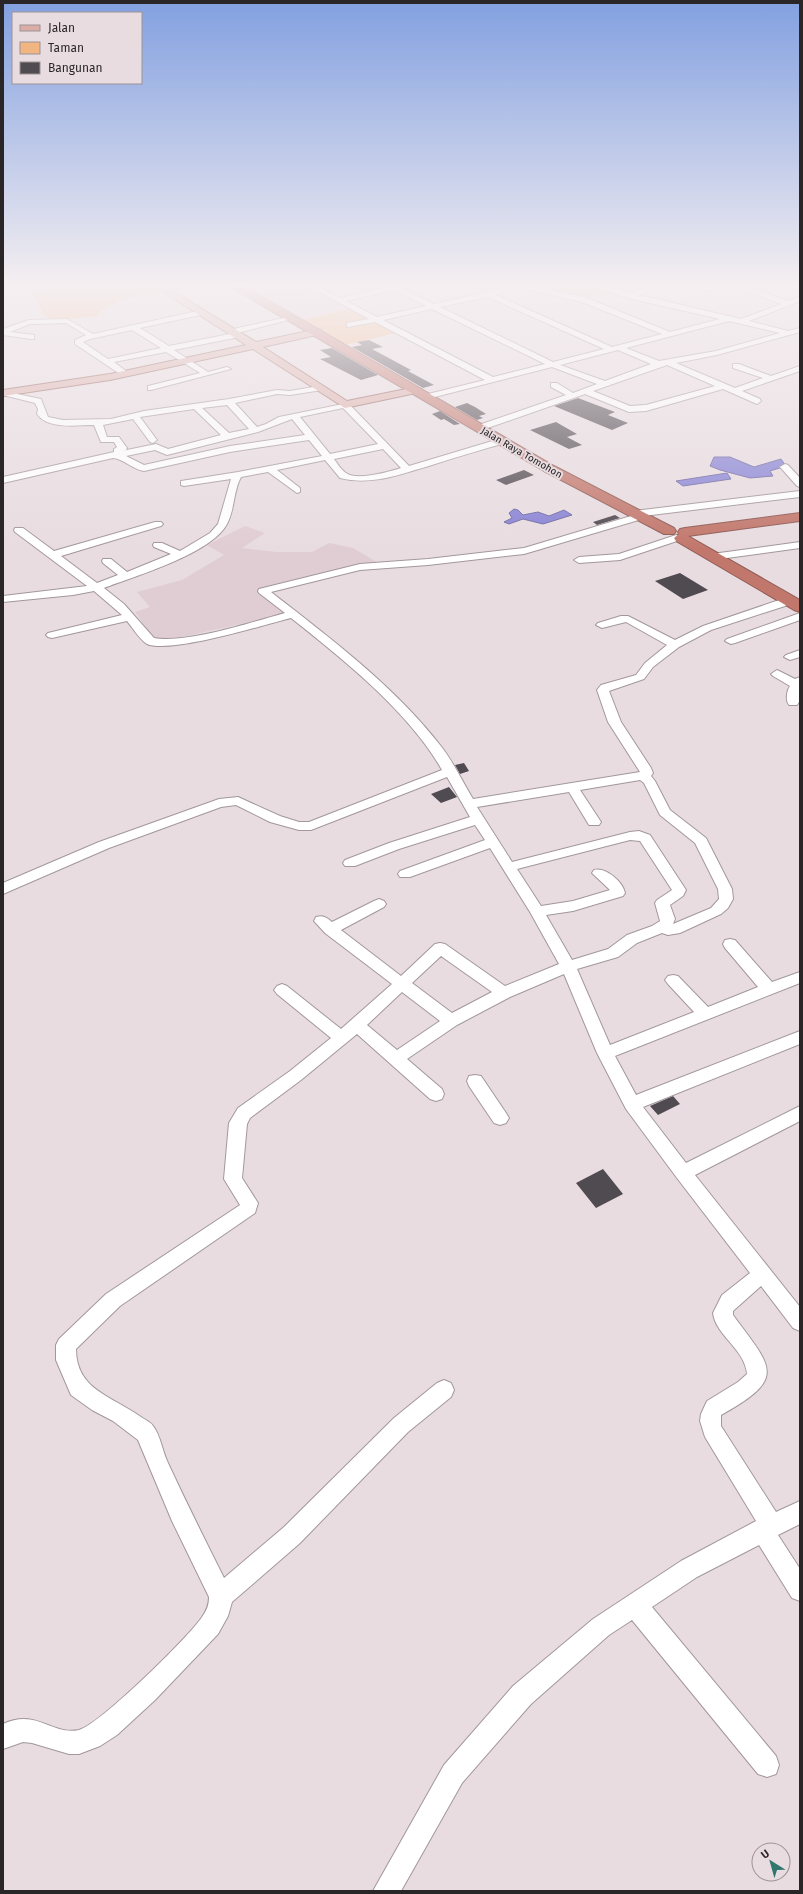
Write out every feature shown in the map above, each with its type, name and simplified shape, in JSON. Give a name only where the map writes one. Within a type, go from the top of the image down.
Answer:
[{"type":"highway","name":"Jalan Raya Tomohon","points":[[386,372],[502,441],[636,515],[678,534],[712,557],[797,606]]},
{"type":"highway","points":[[678,534],[700,529],[800,517]]},
{"type":"main road","points":[[3,393],[133,372]]},
{"type":"main road","points":[[295,372],[345,406],[416,390]]},
{"type":"street","points":[[151,388],[214,372]]},
{"type":"street","points":[[477,372],[492,380]]},
{"type":"street","points":[[427,397],[521,372]]},
{"type":"street","points":[[575,372],[605,384]]},
{"type":"street","points":[[479,428],[532,408],[573,396],[636,372]]},
{"type":"street","points":[[691,372],[757,401]]},
{"type":"street","points":[[754,372],[772,379]]},
{"type":"street","points":[[735,391],[788,373]]},
{"type":"street","points":[[554,385],[573,396]]},
{"type":"street","points":[[585,391],[634,410],[723,386]]},
{"type":"street","points":[[3,393],[13,397],[38,401],[41,405],[43,418],[64,424],[98,423],[121,420],[135,416],[229,402],[271,393],[290,393],[319,388]]},
{"type":"street","points":[[229,402],[256,430]]},
{"type":"street","points":[[195,406],[228,437]]},
{"type":"street","points":[[3,480],[156,448],[167,452],[256,430],[274,424],[282,419],[345,406],[407,469]]},
{"type":"street","points":[[135,416],[153,440]]},
{"type":"street","points":[[294,416],[326,457],[342,475],[346,477],[381,476],[502,441]]},
{"type":"street","points":[[98,423],[104,440],[116,439],[123,448],[118,449],[118,455]]},
{"type":"street","points":[[118,455],[136,468],[144,468],[230,449],[309,437]]},
{"type":"street","points":[[184,483],[238,475],[384,446]]},
{"type":"street","points":[[785,467],[800,484]]},
{"type":"street","points":[[269,468],[297,490]]},
{"type":"street","points":[[3,599],[73,592],[96,587],[179,554],[212,536],[222,524],[238,475]]},
{"type":"street","points":[[800,494],[636,515],[558,542],[524,551],[428,562],[360,567],[263,591],[294,614],[344,656],[409,716],[436,748],[492,842],[537,911],[568,966],[605,1053],[632,1104],[683,1173],[800,1322]]},
{"type":"street","points":[[53,555],[158,524]]},
{"type":"street","points":[[19,530],[96,587],[130,617],[150,641],[159,644],[294,614]]},
{"type":"street","points":[[579,560],[620,557],[678,534]]},
{"type":"street","points":[[158,545],[179,554]]},
{"type":"street","points":[[712,557],[800,545]]},
{"type":"street","points":[[107,561],[126,576]]},
{"type":"street","points":[[469,804],[643,776],[647,773],[645,768],[614,723],[609,712],[603,690],[609,685],[640,677],[655,659],[675,645],[706,628],[781,604],[797,606]]},
{"type":"street","points":[[730,641],[797,606]]},
{"type":"street","points":[[52,635],[130,617]]},
{"type":"street","points":[[602,625],[621,618],[628,620],[675,645]]},
{"type":"street","points":[[777,674],[798,683],[794,689],[793,702]]},
{"type":"street","points":[[3,889],[104,845],[219,803],[238,801],[275,819],[299,826],[311,826],[450,771]]},
{"type":"street","points":[[643,776],[650,781],[665,812],[701,841],[725,889],[726,899],[716,911],[675,929],[668,930],[662,927]]},
{"type":"street","points":[[572,787],[594,822]]},
{"type":"street","points":[[350,863],[394,846],[478,819]]},
{"type":"street","points":[[396,1060],[451,1020],[504,992],[568,966],[613,953],[632,939],[662,927],[666,924],[668,919],[662,903],[678,893],[679,890],[648,841],[642,836],[630,836],[509,867]]},
{"type":"street","points":[[405,874],[492,842]]},
{"type":"street","points":[[537,911],[573,906],[618,893],[617,888],[599,873]]},
{"type":"street","points":[[379,904],[326,925],[351,948],[451,1020]]},
{"type":"street","points":[[730,944],[769,989]]},
{"type":"street","points":[[3,1737],[16,1730],[28,1730],[69,1742],[80,1742],[96,1734],[119,1717],[210,1626],[220,1608],[221,1596],[154,1456],[146,1433],[120,1414],[99,1403],[78,1388],[66,1360],[66,1345],[114,1300],[249,1208],[249,1203],[233,1179],[237,1129],[240,1118],[244,1113],[284,1084],[349,1031],[403,984],[440,948],[504,992]]},
{"type":"street","points":[[605,1053],[800,977]]},
{"type":"street","points":[[674,980],[706,1014]]},
{"type":"street","points":[[282,990],[396,1060],[436,1094]]},
{"type":"street","points":[[632,1104],[800,1037]]},
{"type":"street","points":[[475,1081],[500,1118]]},
{"type":"street","points":[[683,1173],[800,1113]]},
{"type":"street","points":[[763,1274],[724,1306],[722,1311],[725,1320],[756,1360],[758,1371],[757,1379],[749,1387],[714,1408],[710,1413],[709,1421],[712,1430],[800,1590]]},
{"type":"street","points":[[221,1596],[292,1535],[401,1425],[444,1390]]},
{"type":"street","points":[[386,1891],[426,1818],[458,1768],[522,1695],[601,1628],[689,1569],[800,1512]]},
{"type":"street","points":[[635,1605],[767,1765]]},
{"type":"shaded area","points":[[714,457],[730,457],[754,467],[781,459],[786,466],[770,471],[773,476],[750,478],[710,466]]},
{"type":"shaded area","points":[[727,473],[731,479],[683,486],[676,481]]},
{"type":"shaded area","points":[[514,509],[518,510],[523,515],[538,512],[549,516],[564,510],[572,515],[543,524],[523,519],[509,524],[504,522],[512,518],[509,513]]},
{"type":"shaded area","points":[[245,526],[265,533],[242,548],[276,552],[312,552],[329,543],[353,548],[382,565],[342,569],[263,594],[285,614],[165,641],[155,640],[135,612],[150,607],[137,592],[182,580],[224,555],[207,545]]},
{"type":"building","points":[[346,372],[374,372],[378,375],[361,380]]},
{"type":"building","points":[[396,372],[411,372],[434,385],[423,388]]},
{"type":"building","points":[[578,398],[615,412],[608,415],[628,423],[612,430],[554,406]]},
{"type":"building","points":[[467,403],[486,414],[479,416],[483,418],[477,420],[455,407]]},
{"type":"building","points":[[440,411],[460,424],[454,425],[444,419],[441,420],[432,414]]},
{"type":"building","points":[[556,422],[577,434],[567,437],[582,445],[569,449],[530,430]]},
{"type":"building","points":[[524,470],[534,475],[506,485],[496,480]]},
{"type":"building","points":[[615,515],[620,518],[597,525],[593,522]]},
{"type":"building","points":[[680,573],[708,590],[683,599],[655,581]]},
{"type":"building","points":[[464,763],[469,771],[460,774],[455,765]]},
{"type":"building","points":[[449,787],[457,797],[441,803],[431,794]]},
{"type":"building","points":[[673,1096],[680,1104],[658,1115],[650,1106]]},
{"type":"building","points":[[603,1169],[623,1194],[596,1208],[576,1183]]}]
